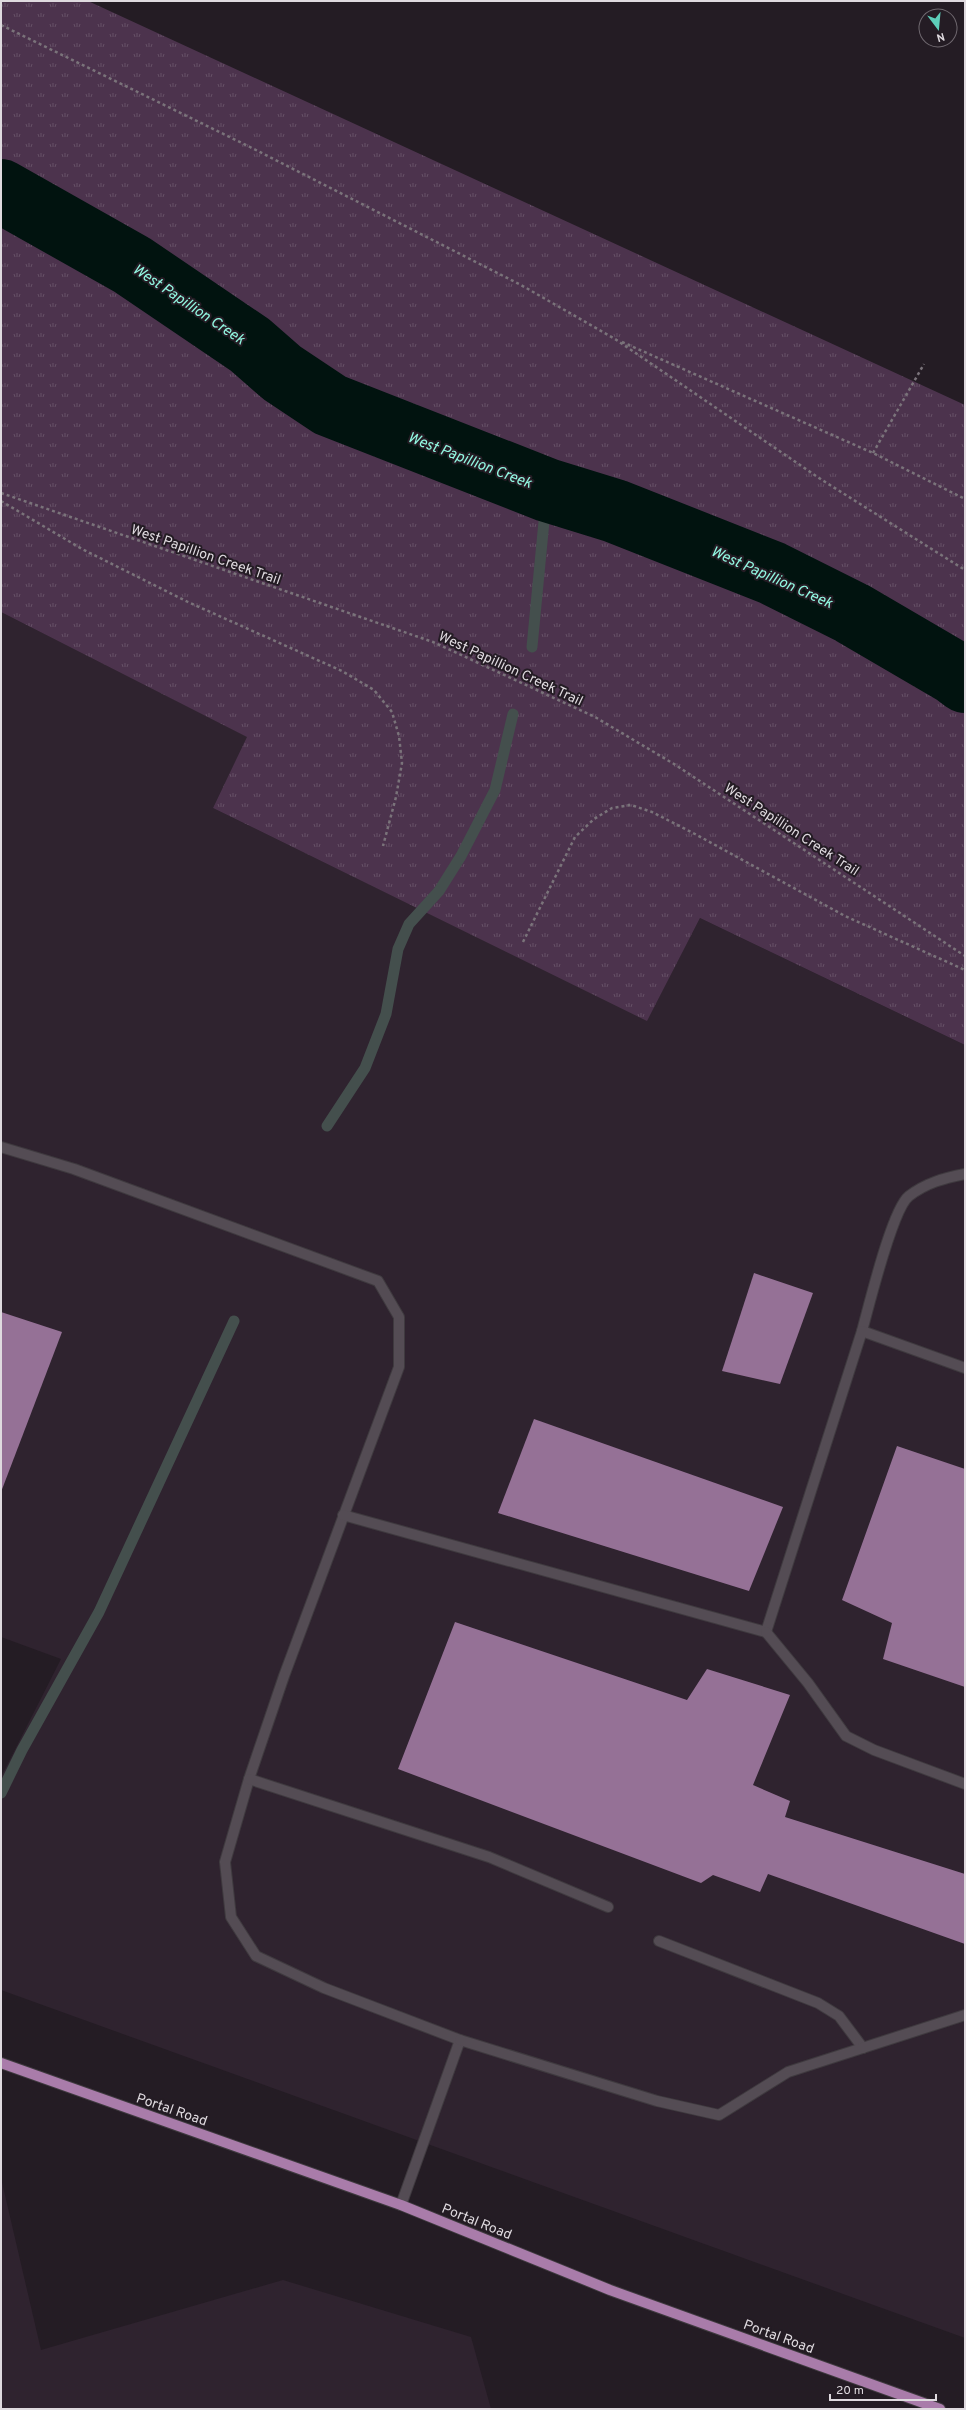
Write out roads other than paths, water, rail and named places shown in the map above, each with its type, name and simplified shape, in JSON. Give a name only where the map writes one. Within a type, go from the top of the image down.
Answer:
[{"type":"main road","name":"Portal Road","points":[[1,2063],[401,2205],[610,2290],[940,2409]]},
{"type":"lane","points":[[1,1147],[74,1168],[378,1281],[399,1317],[399,1367],[343,1515],[249,1779],[225,1862],[231,1917],[256,1956],[324,1988],[460,2040],[657,2101],[719,2115],[788,2072],[965,2015]]},
{"type":"lane","points":[[766,1632],[862,1331],[893,1224],[908,1197],[938,1179],[965,1174]]},
{"type":"lane","points":[[862,1331],[965,1368]]},
{"type":"lane","points":[[343,1515],[766,1632],[808,1683],[846,1736],[874,1750],[965,1784]]},
{"type":"lane","points":[[249,1779],[489,1857],[608,1907]]},
{"type":"lane","points":[[659,1942],[818,2002],[839,2016],[863,2048]]},
{"type":"lane","points":[[401,2205],[460,2040]]},
{"type":"waterway","name":"West Papillion Creek","points":[[1,191],[132,265],[250,345],[282,373],[330,405],[547,490],[615,511],[772,573],[852,613],[953,672],[965,681]]},
{"type":"waterway","points":[[532,647],[547,490]]},
{"type":"waterway","points":[[327,1126],[365,1068],[386,1014],[398,949],[409,924],[439,891],[461,856],[495,790],[513,714]]},
{"type":"waterway","points":[[1,1793],[22,1750],[99,1612],[234,1321]]}]
